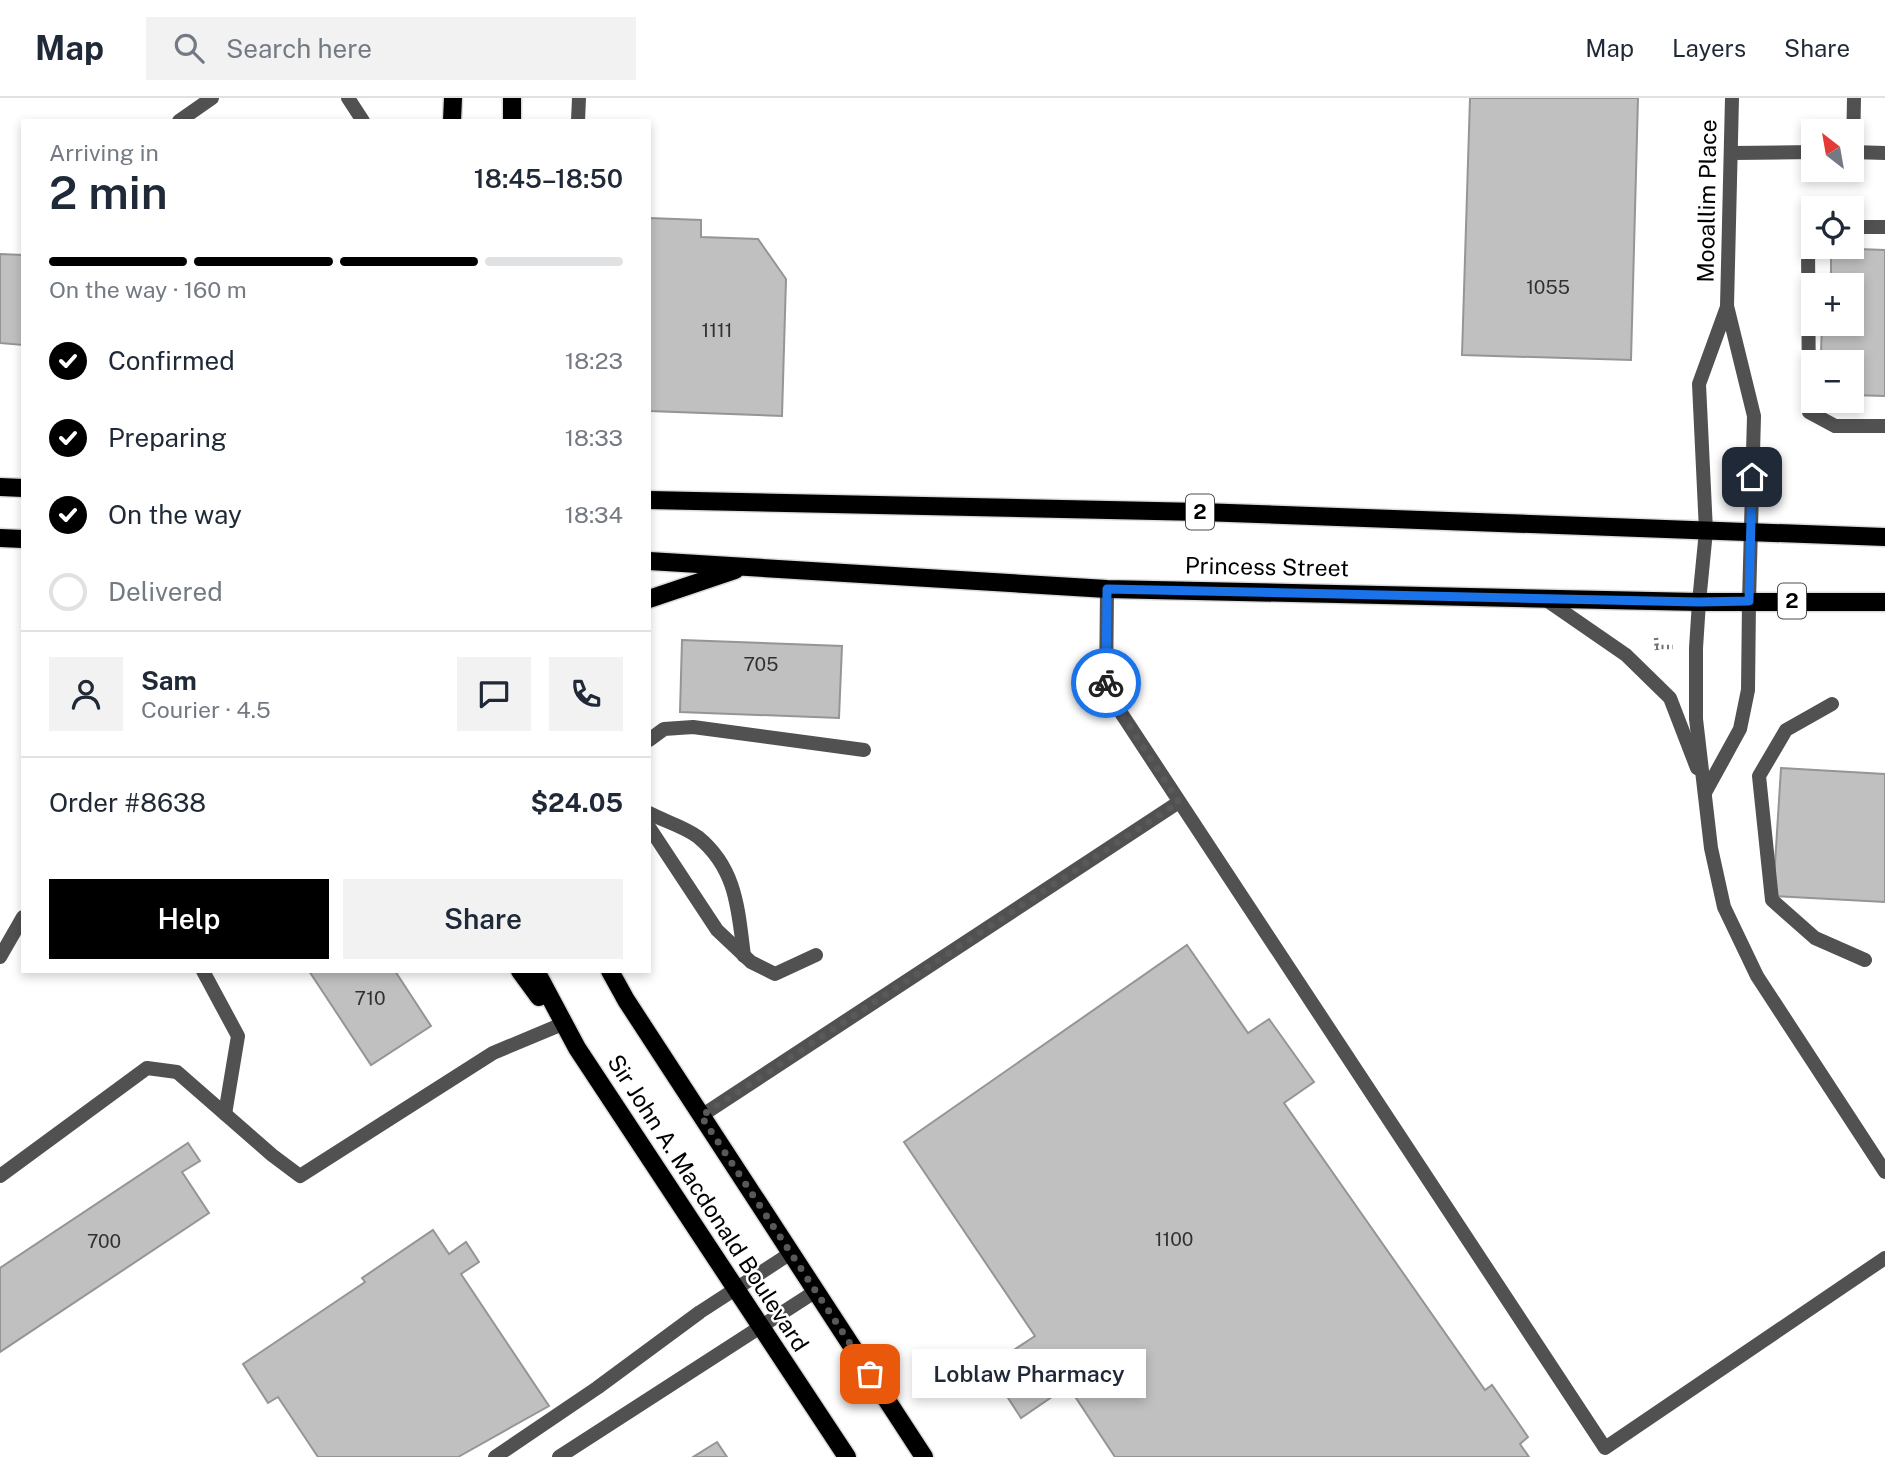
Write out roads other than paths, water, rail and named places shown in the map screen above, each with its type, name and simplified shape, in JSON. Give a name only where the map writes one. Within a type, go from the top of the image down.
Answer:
[{"type":"main road","points":[[452,119],[453,98]]},
{"type":"main road","points":[[512,98],[512,119]]},
{"type":"main road","points":[[0,487],[21,488]]},
{"type":"main road","name":"2","points":[[651,500],[1200,512],[1885,537]]},
{"type":"main road","points":[[0,538],[21,539]]},
{"type":"main road","name":"Princess Street","points":[[651,561],[1107,589],[1699,602],[1885,602]]},
{"type":"main road","points":[[651,598],[747,566]]},
{"type":"main road","points":[[521,973],[577,1048]]},
{"type":"main road","name":"Sir John A. Macdonald Boulevard","points":[[537,973],[577,1048],[847,1457]]},
{"type":"main road","name":"Sir John A. Macdonald Boulevard","points":[[611,973],[626,1000],[924,1457]]},
{"type":"street","points":[[348,98],[362,119]]},
{"type":"street","points":[[578,119],[579,98]]},
{"type":"street","name":"Mooallim Place","points":[[1706,791],[1740,729],[1748,690],[1754,416],[1727,306],[1731,98]]},
{"type":"street","points":[[1853,119],[1854,98]]},
{"type":"street","points":[[182,119],[212,99]]},
{"type":"street","points":[[1732,153],[1801,152]]},
{"type":"street","points":[[1864,152],[1885,153]]},
{"type":"street","points":[[1864,227],[1885,227]]},
{"type":"street","points":[[1808,259],[1809,412],[1835,426],[1885,426]]},
{"type":"street","name":"Mooallim Place","points":[[1706,791],[1696,719],[1696,648],[1706,531],[1699,384],[1727,306]]},
{"type":"street","points":[[1107,589],[1106,690],[1605,1448],[1885,1258]]},
{"type":"street","points":[[1541,597],[1626,655],[1670,698],[1706,791],[1711,848],[1724,907],[1757,976],[1885,1172]]},
{"type":"street","points":[[1832,704],[1786,730],[1759,776],[1772,900],[1815,938],[1865,960]]},
{"type":"street","points":[[651,739],[664,729],[693,727],[864,750]]},
{"type":"street","points":[[701,1116],[1179,802]]},
{"type":"street","points":[[651,814],[697,836],[724,866],[736,895],[744,956]]},
{"type":"street","points":[[651,830],[717,930],[751,962],[775,974],[816,956]]},
{"type":"street","points":[[0,957],[21,920]]},
{"type":"street","points":[[204,973],[238,1036],[225,1114]]},
{"type":"street","points":[[0,1176],[147,1068],[177,1072],[300,1175],[493,1054],[560,1026]]},
{"type":"street","points":[[495,1457],[791,1254]]},
{"type":"street","points":[[559,1457],[816,1291]]},
{"type":"place","name":"Loblaw Pharmacy","points":[[870,1374]]}]
